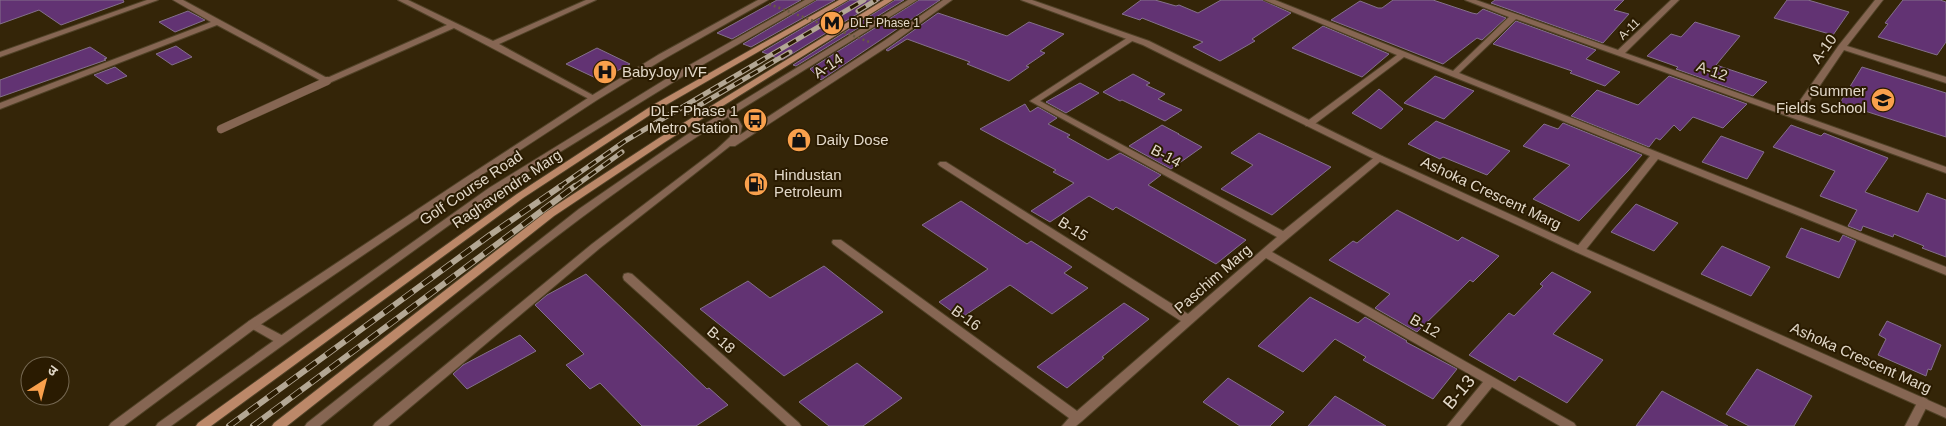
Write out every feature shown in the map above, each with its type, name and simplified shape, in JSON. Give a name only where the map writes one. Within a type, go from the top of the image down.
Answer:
[{"type":"main road","name":"Raghavendra Marg","points":[[202,426],[528,191],[656,107],[844,0]]},
{"type":"main road","points":[[278,426],[550,214],[662,140],[889,0]]},
{"type":"street","points":[[0,55],[154,0]]},
{"type":"street","points":[[177,0],[327,81],[454,25]]},
{"type":"street","points":[[402,0],[493,44],[594,98]]},
{"type":"street","points":[[493,44],[592,0]]},
{"type":"street","name":"Golf Course Road","points":[[162,426],[492,190],[682,73],[812,0]]},
{"type":"street","points":[[311,426],[582,211],[688,138],[913,0]]},
{"type":"street","name":"A-14","points":[[720,151],[887,43],[948,0]]},
{"type":"street","name":"Ashoka Crescent Marg","points":[[1025,0],[1133,38],[1194,66],[1379,158],[1946,413]]},
{"type":"street","points":[[1268,0],[1946,271]]},
{"type":"street","name":"A-12","points":[[1469,0],[1946,170]]},
{"type":"street","name":"A-11","points":[[1620,53],[1675,0]]},
{"type":"street","name":"A-10","points":[[1795,115],[1842,47],[1878,0]]},
{"type":"street","points":[[115,426],[253,324],[594,98],[670,52],[767,2]]},
{"type":"street","points":[[1453,75],[1515,16]]},
{"type":"street","points":[[0,106],[218,22]]},
{"type":"street","name":"B-14","points":[[1133,38],[1034,102],[1284,236]]},
{"type":"street","points":[[1842,47],[1946,80]]},
{"type":"street","points":[[1309,124],[1402,55]]},
{"type":"street","points":[[379,426],[596,246],[720,151],[734,138],[738,126],[730,113]]},
{"type":"street","points":[[1580,250],[1656,155]]},
{"type":"street","name":"Paschim Marg","points":[[1068,426],[1284,236],[1379,158]]},
{"type":"street","name":"B-15","points":[[943,164],[1188,320]]},
{"type":"street","name":"B-16","points":[[838,242],[1078,418]]},
{"type":"street","name":"B-12","points":[[1266,253],[1570,426]]},
{"type":"street","name":"B-18","points":[[628,277],[795,426]]},
{"type":"street","points":[[253,324],[281,340]]},
{"type":"street","name":"B-13","points":[[1453,426],[1491,381]]},
{"type":"street","points":[[1911,426],[1923,402]]},
{"type":"lane","points":[[221,129],[327,81]]},
{"type":"path","points":[[767,2],[872,43]]},
{"type":"building","points":[[0,0],[123,0],[124,2],[61,25],[39,10],[0,24]]},
{"type":"building","points":[[777,0],[801,0],[732,39],[717,33]]},
{"type":"building","points":[[817,0],[835,0],[751,47],[743,44]]},
{"type":"building","points":[[850,0],[880,0],[782,60],[762,52]]},
{"type":"building","points":[[895,0],[904,0],[796,66],[793,65]]},
{"type":"building","points":[[919,0],[940,0],[821,80],[810,69]]},
{"type":"building","points":[[1141,0],[1155,0],[1176,6],[1179,5],[1198,13],[1221,0],[1262,0],[1291,13],[1252,39],[1255,41],[1220,61],[1193,47],[1203,42],[1142,18],[1140,20],[1122,14]]},
{"type":"building","points":[[1393,0],[1433,0],[1472,13],[1477,14],[1483,9],[1506,18],[1482,40],[1477,38],[1443,64],[1331,20],[1360,1],[1382,8]]},
{"type":"building","points":[[1495,0],[1624,0],[1614,10],[1629,14],[1603,43],[1491,3]]},
{"type":"building","points":[[1787,0],[1808,0],[1849,12],[1833,35],[1774,18]]},
{"type":"building","points":[[1903,0],[1940,0],[1946,2],[1946,42],[1937,55],[1878,37],[1888,24],[1885,23]]},
{"type":"building","points":[[188,11],[205,20],[175,32],[159,22]]},
{"type":"building","points":[[938,13],[1007,36],[1029,22],[1064,34],[1040,51],[1045,53],[1009,81],[967,64],[970,62],[907,39],[888,51],[886,50]]},
{"type":"building","points":[[1516,21],[1596,50],[1586,59],[1620,72],[1605,86],[1570,73],[1572,71],[1493,44]]},
{"type":"building","points":[[1695,22],[1740,36],[1716,65],[1767,82],[1753,96],[1676,69],[1678,67],[1647,56],[1671,34],[1681,37]]},
{"type":"building","points":[[1323,26],[1389,54],[1362,77],[1292,48]]},
{"type":"building","points":[[176,46],[192,57],[172,65],[156,54]]},
{"type":"building","points":[[90,47],[107,58],[104,59],[106,60],[0,97],[0,80]]},
{"type":"building","points":[[597,48],[630,64],[600,80],[566,64]]},
{"type":"building","points":[[115,67],[127,76],[107,84],[94,75]]},
{"type":"building","points":[[1862,67],[1946,93],[1946,137],[1840,103]]},
{"type":"building","points":[[1133,74],[1150,83],[1146,85],[1165,94],[1158,99],[1182,110],[1165,121],[1103,92]]},
{"type":"building","points":[[1435,76],[1474,91],[1444,119],[1404,103]]},
{"type":"building","points":[[1669,76],[1747,104],[1723,128],[1693,117],[1680,131],[1674,125],[1660,140],[1656,138],[1649,147],[1571,116],[1597,90],[1638,105]]},
{"type":"building","points":[[1080,83],[1099,93],[1066,113],[1046,102]]},
{"type":"building","points":[[1379,89],[1403,109],[1381,129],[1352,113]]},
{"type":"building","points":[[1025,104],[1030,112],[1038,107],[1057,118],[1048,124],[1070,135],[1067,137],[1108,160],[1120,153],[1161,175],[1148,185],[1246,240],[1216,264],[1116,207],[1113,210],[1089,196],[1050,222],[1031,211],[1074,183],[1053,172],[1056,170],[980,129]]},
{"type":"building","points":[[1436,121],[1510,151],[1487,175],[1443,157],[1440,159],[1408,144]]},
{"type":"building","points":[[1563,123],[1642,155],[1579,221],[1533,199],[1570,165],[1523,146],[1544,124],[1558,129]]},
{"type":"building","points":[[1162,125],[1202,147],[1171,169],[1129,146]]},
{"type":"building","points":[[1791,125],[1821,136],[1824,133],[1888,158],[1865,192],[1918,212],[1927,193],[1946,200],[1946,257],[1894,234],[1893,237],[1863,226],[1861,231],[1848,226],[1857,210],[1820,196],[1835,171],[1773,147]]},
{"type":"building","points":[[1259,133],[1331,167],[1272,215],[1221,189],[1253,165],[1231,153]]},
{"type":"building","points":[[1721,136],[1764,152],[1747,179],[1702,162]]},
{"type":"building","points":[[961,201],[1027,244],[1031,241],[1072,267],[1064,273],[1088,288],[1052,314],[1010,285],[961,318],[939,302],[988,269],[922,225]]},
{"type":"building","points":[[1636,204],[1678,223],[1654,251],[1611,232]]},
{"type":"building","points":[[1397,210],[1458,241],[1462,237],[1499,256],[1473,282],[1470,280],[1417,332],[1375,308],[1390,294],[1329,260],[1353,241],[1357,243]]},
{"type":"building","points":[[1801,228],[1839,242],[1843,235],[1856,241],[1839,278],[1786,257]]},
{"type":"building","points":[[1722,246],[1770,267],[1751,296],[1701,274]]},
{"type":"building","points":[[824,266],[883,312],[784,376],[700,309],[748,281],[770,298]]},
{"type":"building","points":[[1552,272],[1591,292],[1553,334],[1603,360],[1567,403],[1519,376],[1515,381],[1469,355],[1509,313],[1514,316],[1543,286],[1540,284]]},
{"type":"building","points":[[586,274],[707,389],[709,388],[728,405],[696,426],[642,426],[600,383],[590,389],[566,365],[584,354],[535,305],[547,295]]},
{"type":"building","points":[[1310,297],[1358,323],[1365,317],[1406,342],[1457,369],[1433,399],[1363,360],[1366,357],[1335,339],[1303,372],[1258,346]]},
{"type":"building","points":[[1124,303],[1149,319],[1067,388],[1037,367]]},
{"type":"building","points":[[1887,321],[1941,345],[1931,370],[1928,369],[1926,376],[1878,355],[1886,339],[1879,335]]},
{"type":"building","points":[[520,335],[536,351],[467,389],[453,374],[463,365]]},
{"type":"building","points":[[857,363],[902,398],[863,426],[829,426],[799,402]]},
{"type":"building","points":[[1757,369],[1812,396],[1794,426],[1749,426],[1726,414]]},
{"type":"building","points":[[1228,378],[1284,412],[1270,426],[1240,426],[1203,402]]},
{"type":"building","points":[[1662,391],[1728,426],[1636,426]]},
{"type":"building","points":[[1335,396],[1386,426],[1308,426]]},
{"type":"railway","points":[[559,187],[625,141],[864,0]]},
{"type":"railway","points":[[858,11],[876,0]]},
{"type":"railway","points":[[688,112],[790,52]]},
{"type":"railway","points":[[574,187],[622,152]]},
{"type":"railway","points":[[229,426],[490,235],[561,186]]},
{"type":"railway","points":[[253,426],[575,186]]},
{"type":"place","name":"DLF Phase 1","points":[[832,23]]},
{"type":"place","name":"BabyJoy IVF","points":[[605,72]]},
{"type":"place","name":"Summer Fields School","points":[[1883,100]]},
{"type":"place","name":"DLF Phase 1 Metro Station","points":[[755,120]]},
{"type":"place","name":"Daily Dose","points":[[799,140]]},
{"type":"place","name":"Hindustan Petroleum","points":[[756,184]]}]
